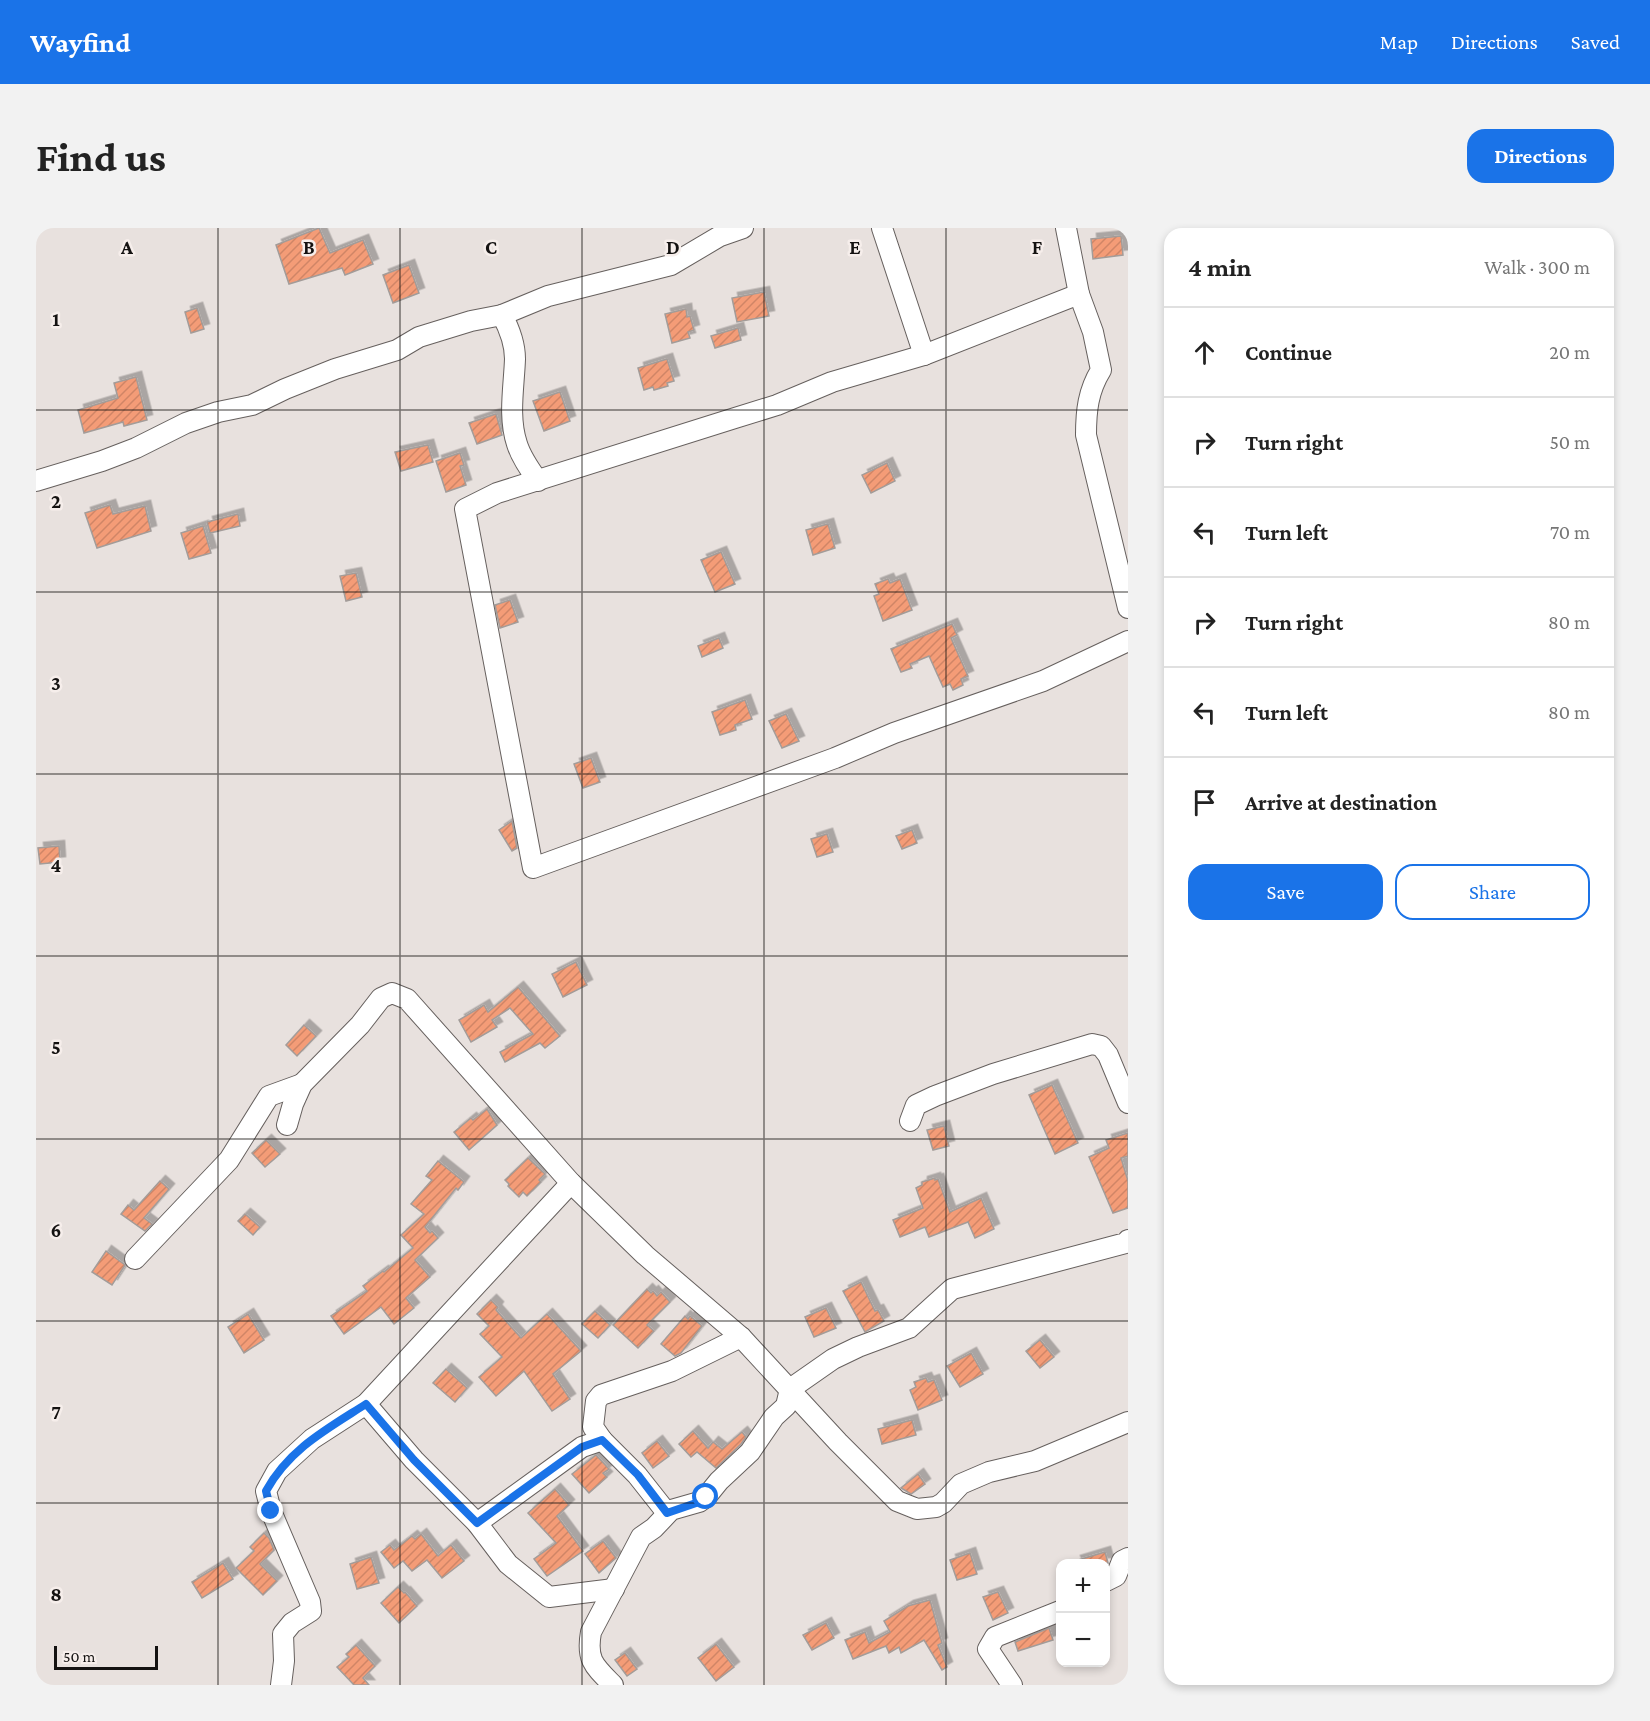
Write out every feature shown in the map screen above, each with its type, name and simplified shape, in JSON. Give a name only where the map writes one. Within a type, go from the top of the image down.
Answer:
[{"type":"street","points":[[36,481],[102,461],[186,423],[218,412],[252,405],[335,369],[397,350],[419,337],[471,321],[502,315],[548,296],[671,265],[696,252],[718,232],[743,228]]},
{"type":"street","points":[[882,228],[924,355]]},
{"type":"street","points":[[1066,228],[1079,294],[1093,332],[1101,370],[1092,385],[1086,412],[1086,435],[1128,608]]},
{"type":"street","points":[[1079,294],[924,355],[832,382],[756,412],[496,493],[465,509],[533,868],[1043,681],[1128,641]]},
{"type":"street","points":[[502,315],[509,327],[515,358],[512,393],[517,444],[527,466],[538,481]]},
{"type":"street","points":[[287,1125],[292,1104],[302,1084],[360,1025],[381,998],[392,993],[406,999],[571,1183],[645,1255],[741,1337],[838,1442],[897,1501],[917,1509],[936,1507],[961,1484],[989,1472],[1035,1461],[1128,1422]]},
{"type":"street","points":[[910,1121],[916,1106],[934,1095],[993,1074],[1092,1044],[1101,1046],[1108,1055],[1128,1103]]},
{"type":"street","points":[[135,1259],[229,1160],[268,1096],[302,1084]]},
{"type":"street","points":[[281,1685],[284,1661],[283,1634],[292,1623],[311,1611],[310,1602],[271,1511],[266,1491],[277,1471],[312,1439],[366,1404],[571,1183]]},
{"type":"street","points":[[613,1685],[593,1664],[588,1647],[591,1632],[641,1537],[654,1528],[667,1513],[699,1502],[706,1497],[719,1481],[750,1452],[774,1417],[786,1406],[790,1389],[832,1359],[909,1328],[952,1289],[1126,1243],[1128,1240]]},
{"type":"street","points":[[667,1513],[638,1475],[602,1440],[593,1426],[596,1401],[601,1395],[672,1371],[741,1337]]},
{"type":"street","points":[[366,1404],[414,1460],[477,1523],[508,1564],[549,1597],[614,1588]]},
{"type":"street","points":[[477,1523],[582,1447],[602,1440]]},
{"type":"street","points":[[1110,1579],[1116,1576],[1122,1561],[1128,1558]]},
{"type":"street","points":[[1012,1685],[988,1649],[995,1637],[1056,1613]]},
{"type":"building","points":[[319,228],[330,253],[363,240],[373,264],[345,275],[342,268],[289,284],[276,245]]},
{"type":"building","points":[[1121,236],[1123,255],[1093,259],[1091,239]]},
{"type":"building","points":[[409,265],[419,293],[393,303],[383,275]]},
{"type":"building","points":[[764,292],[769,316],[737,322],[732,298]]},
{"type":"building","points":[[197,308],[204,329],[191,333],[185,312]]},
{"type":"building","points":[[686,309],[687,317],[690,316],[694,330],[688,332],[690,338],[672,343],[665,314]]},
{"type":"building","points":[[738,328],[741,340],[715,348],[711,336]]},
{"type":"building","points":[[667,359],[674,381],[667,383],[668,386],[644,390],[638,368]]},
{"type":"building","points":[[136,377],[147,420],[124,426],[123,422],[84,433],[78,410],[118,398],[114,383]]},
{"type":"building","points":[[560,392],[570,421],[544,431],[533,401]]},
{"type":"building","points":[[496,414],[502,435],[477,444],[469,423]]},
{"type":"building","points":[[428,445],[433,462],[401,471],[395,452]]},
{"type":"building","points":[[460,453],[464,465],[460,466],[466,485],[446,492],[436,461]]},
{"type":"building","points":[[887,463],[895,481],[871,493],[862,475]]},
{"type":"building","points":[[110,505],[113,514],[145,506],[151,531],[97,548],[85,513]]},
{"type":"building","points":[[238,514],[240,526],[210,533],[207,522]]},
{"type":"building","points":[[828,524],[835,548],[813,555],[806,530]]},
{"type":"building","points":[[203,526],[211,553],[189,559],[181,533]]},
{"type":"building","points":[[721,552],[735,584],[715,592],[701,560]]},
{"type":"building","points":[[356,573],[362,597],[346,601],[340,576]]},
{"type":"building","points":[[888,579],[890,583],[900,579],[912,610],[883,621],[874,596],[879,594],[875,584]]},
{"type":"building","points":[[510,600],[518,622],[500,628],[495,605]]},
{"type":"building","points":[[952,624],[957,635],[951,638],[968,676],[961,679],[963,685],[953,690],[950,684],[943,687],[929,656],[910,664],[912,668],[901,672],[891,649]]},
{"type":"building","points":[[719,638],[723,648],[702,657],[698,646]]},
{"type":"building","points":[[745,700],[752,719],[735,725],[736,730],[720,735],[712,712]]},
{"type":"building","points":[[786,714],[799,741],[782,748],[769,721]]},
{"type":"building","points":[[591,758],[600,782],[583,788],[574,764]]},
{"type":"building","points":[[512,821],[517,848],[512,851],[499,830]]},
{"type":"building","points":[[912,830],[917,843],[902,849],[896,836]]},
{"type":"building","points":[[827,834],[833,852],[817,857],[811,839]]},
{"type":"building","points":[[59,846],[60,862],[40,864],[38,848]]},
{"type":"building","points":[[576,962],[587,985],[563,997],[552,974]]},
{"type":"building","points":[[518,987],[560,1036],[545,1048],[540,1043],[505,1062],[500,1052],[533,1034],[510,1008],[492,1020],[497,1027],[471,1042],[459,1020],[484,1005],[488,1012]]},
{"type":"building","points":[[304,1025],[316,1036],[297,1056],[286,1045]]},
{"type":"building","points":[[1052,1085],[1078,1143],[1055,1154],[1029,1095]]},
{"type":"building","points":[[487,1109],[497,1125],[469,1150],[454,1132]]},
{"type":"building","points":[[944,1126],[949,1146],[933,1150],[927,1130]]},
{"type":"building","points":[[1128,1133],[1128,1156],[1121,1158],[1128,1181],[1128,1208],[1113,1213],[1089,1157],[1109,1148],[1106,1140]]},
{"type":"building","points":[[266,1140],[280,1154],[265,1167],[252,1153]]},
{"type":"building","points":[[528,1158],[545,1174],[539,1180],[541,1182],[527,1196],[523,1192],[519,1197],[505,1180]]},
{"type":"building","points":[[438,1161],[464,1182],[458,1190],[456,1188],[425,1227],[438,1238],[415,1260],[430,1277],[406,1298],[414,1308],[394,1324],[381,1307],[344,1334],[331,1316],[367,1291],[363,1286],[413,1248],[401,1235],[424,1214],[411,1204],[432,1180],[426,1176]]},
{"type":"building","points":[[935,1178],[935,1180],[938,1179],[950,1212],[981,1198],[994,1229],[975,1238],[968,1222],[929,1237],[925,1227],[900,1237],[893,1220],[923,1208],[916,1188],[922,1185],[922,1182]]},
{"type":"building","points":[[160,1181],[169,1189],[144,1218],[152,1224],[145,1231],[121,1214],[128,1205],[134,1210]]},
{"type":"building","points":[[245,1214],[260,1227],[253,1235],[238,1221]]},
{"type":"building","points":[[106,1251],[125,1265],[112,1285],[92,1272]]},
{"type":"building","points":[[861,1282],[875,1311],[878,1310],[884,1321],[865,1332],[843,1291]]},
{"type":"building","points":[[647,1289],[651,1293],[653,1291],[657,1296],[661,1292],[670,1302],[647,1325],[654,1331],[638,1348],[613,1325]]},
{"type":"building","points":[[491,1300],[498,1307],[496,1310],[521,1338],[547,1314],[581,1351],[553,1374],[570,1399],[552,1411],[524,1371],[496,1396],[479,1377],[502,1357],[480,1334],[489,1326],[477,1314]]},
{"type":"building","points":[[826,1308],[836,1328],[814,1337],[805,1317]]},
{"type":"building","points":[[595,1311],[610,1325],[598,1338],[582,1324]]},
{"type":"building","points":[[248,1314],[264,1340],[244,1353],[228,1327]]},
{"type":"building","points":[[685,1316],[688,1319],[690,1316],[702,1326],[681,1353],[675,1356],[661,1344]]},
{"type":"building","points":[[1040,1340],[1054,1357],[1040,1368],[1026,1351]]},
{"type":"building","points":[[971,1353],[983,1374],[960,1387],[947,1366]]},
{"type":"building","points":[[446,1369],[467,1388],[455,1402],[433,1383]]},
{"type":"building","points":[[926,1378],[928,1382],[934,1380],[942,1400],[918,1410],[910,1390],[916,1387],[914,1382]]},
{"type":"building","points":[[912,1420],[916,1435],[882,1444],[878,1429]]},
{"type":"building","points":[[693,1431],[708,1448],[713,1442],[722,1449],[742,1432],[746,1437],[716,1468],[697,1452],[691,1457],[679,1444]]},
{"type":"building","points":[[657,1441],[669,1456],[653,1468],[642,1453]]},
{"type":"building","points":[[596,1455],[609,1469],[603,1473],[607,1477],[589,1493],[572,1474]]},
{"type":"building","points":[[918,1474],[925,1484],[911,1494],[901,1488]]},
{"type":"building","points":[[555,1489],[569,1505],[557,1516],[583,1551],[547,1576],[534,1559],[556,1543],[528,1513]]},
{"type":"building","points":[[264,1533],[274,1550],[260,1564],[277,1581],[263,1595],[236,1568],[254,1551],[250,1547]]},
{"type":"building","points":[[421,1534],[438,1556],[451,1545],[464,1561],[442,1578],[427,1560],[412,1571],[403,1561],[394,1568],[381,1552],[390,1545],[394,1550],[412,1536],[415,1539]]},
{"type":"building","points":[[603,1541],[616,1558],[599,1573],[585,1554]]},
{"type":"building","points":[[1105,1552],[1107,1559],[1082,1559]]},
{"type":"building","points":[[970,1553],[977,1574],[957,1580],[950,1560]]},
{"type":"building","points":[[371,1557],[379,1583],[357,1589],[350,1564]]},
{"type":"building","points":[[223,1563],[233,1579],[202,1598],[192,1582]]},
{"type":"building","points":[[398,1587],[417,1606],[399,1623],[381,1603]]},
{"type":"building","points":[[998,1592],[1008,1613],[993,1620],[983,1597]]},
{"type":"building","points":[[930,1600],[942,1643],[938,1645],[947,1667],[942,1670],[924,1640],[901,1653],[899,1647],[889,1653],[886,1646],[853,1659],[845,1640],[865,1632],[869,1643],[890,1632],[884,1621],[908,1606]]},
{"type":"building","points":[[826,1623],[834,1638],[812,1650],[803,1635]]},
{"type":"building","points":[[1049,1628],[1053,1640],[1018,1651],[1015,1642]]},
{"type":"building","points":[[716,1644],[734,1667],[716,1681],[698,1658]]},
{"type":"building","points":[[356,1645],[375,1666],[363,1678],[369,1685],[354,1685],[337,1667],[349,1657],[346,1654]]},
{"type":"building","points":[[625,1653],[637,1669],[627,1676],[615,1660]]},
{"type":"route","points":[[271,1511],[266,1491],[277,1471],[312,1439],[366,1404],[414,1460],[477,1523],[582,1447],[602,1440],[638,1475],[667,1513],[699,1502],[706,1497]]}]
